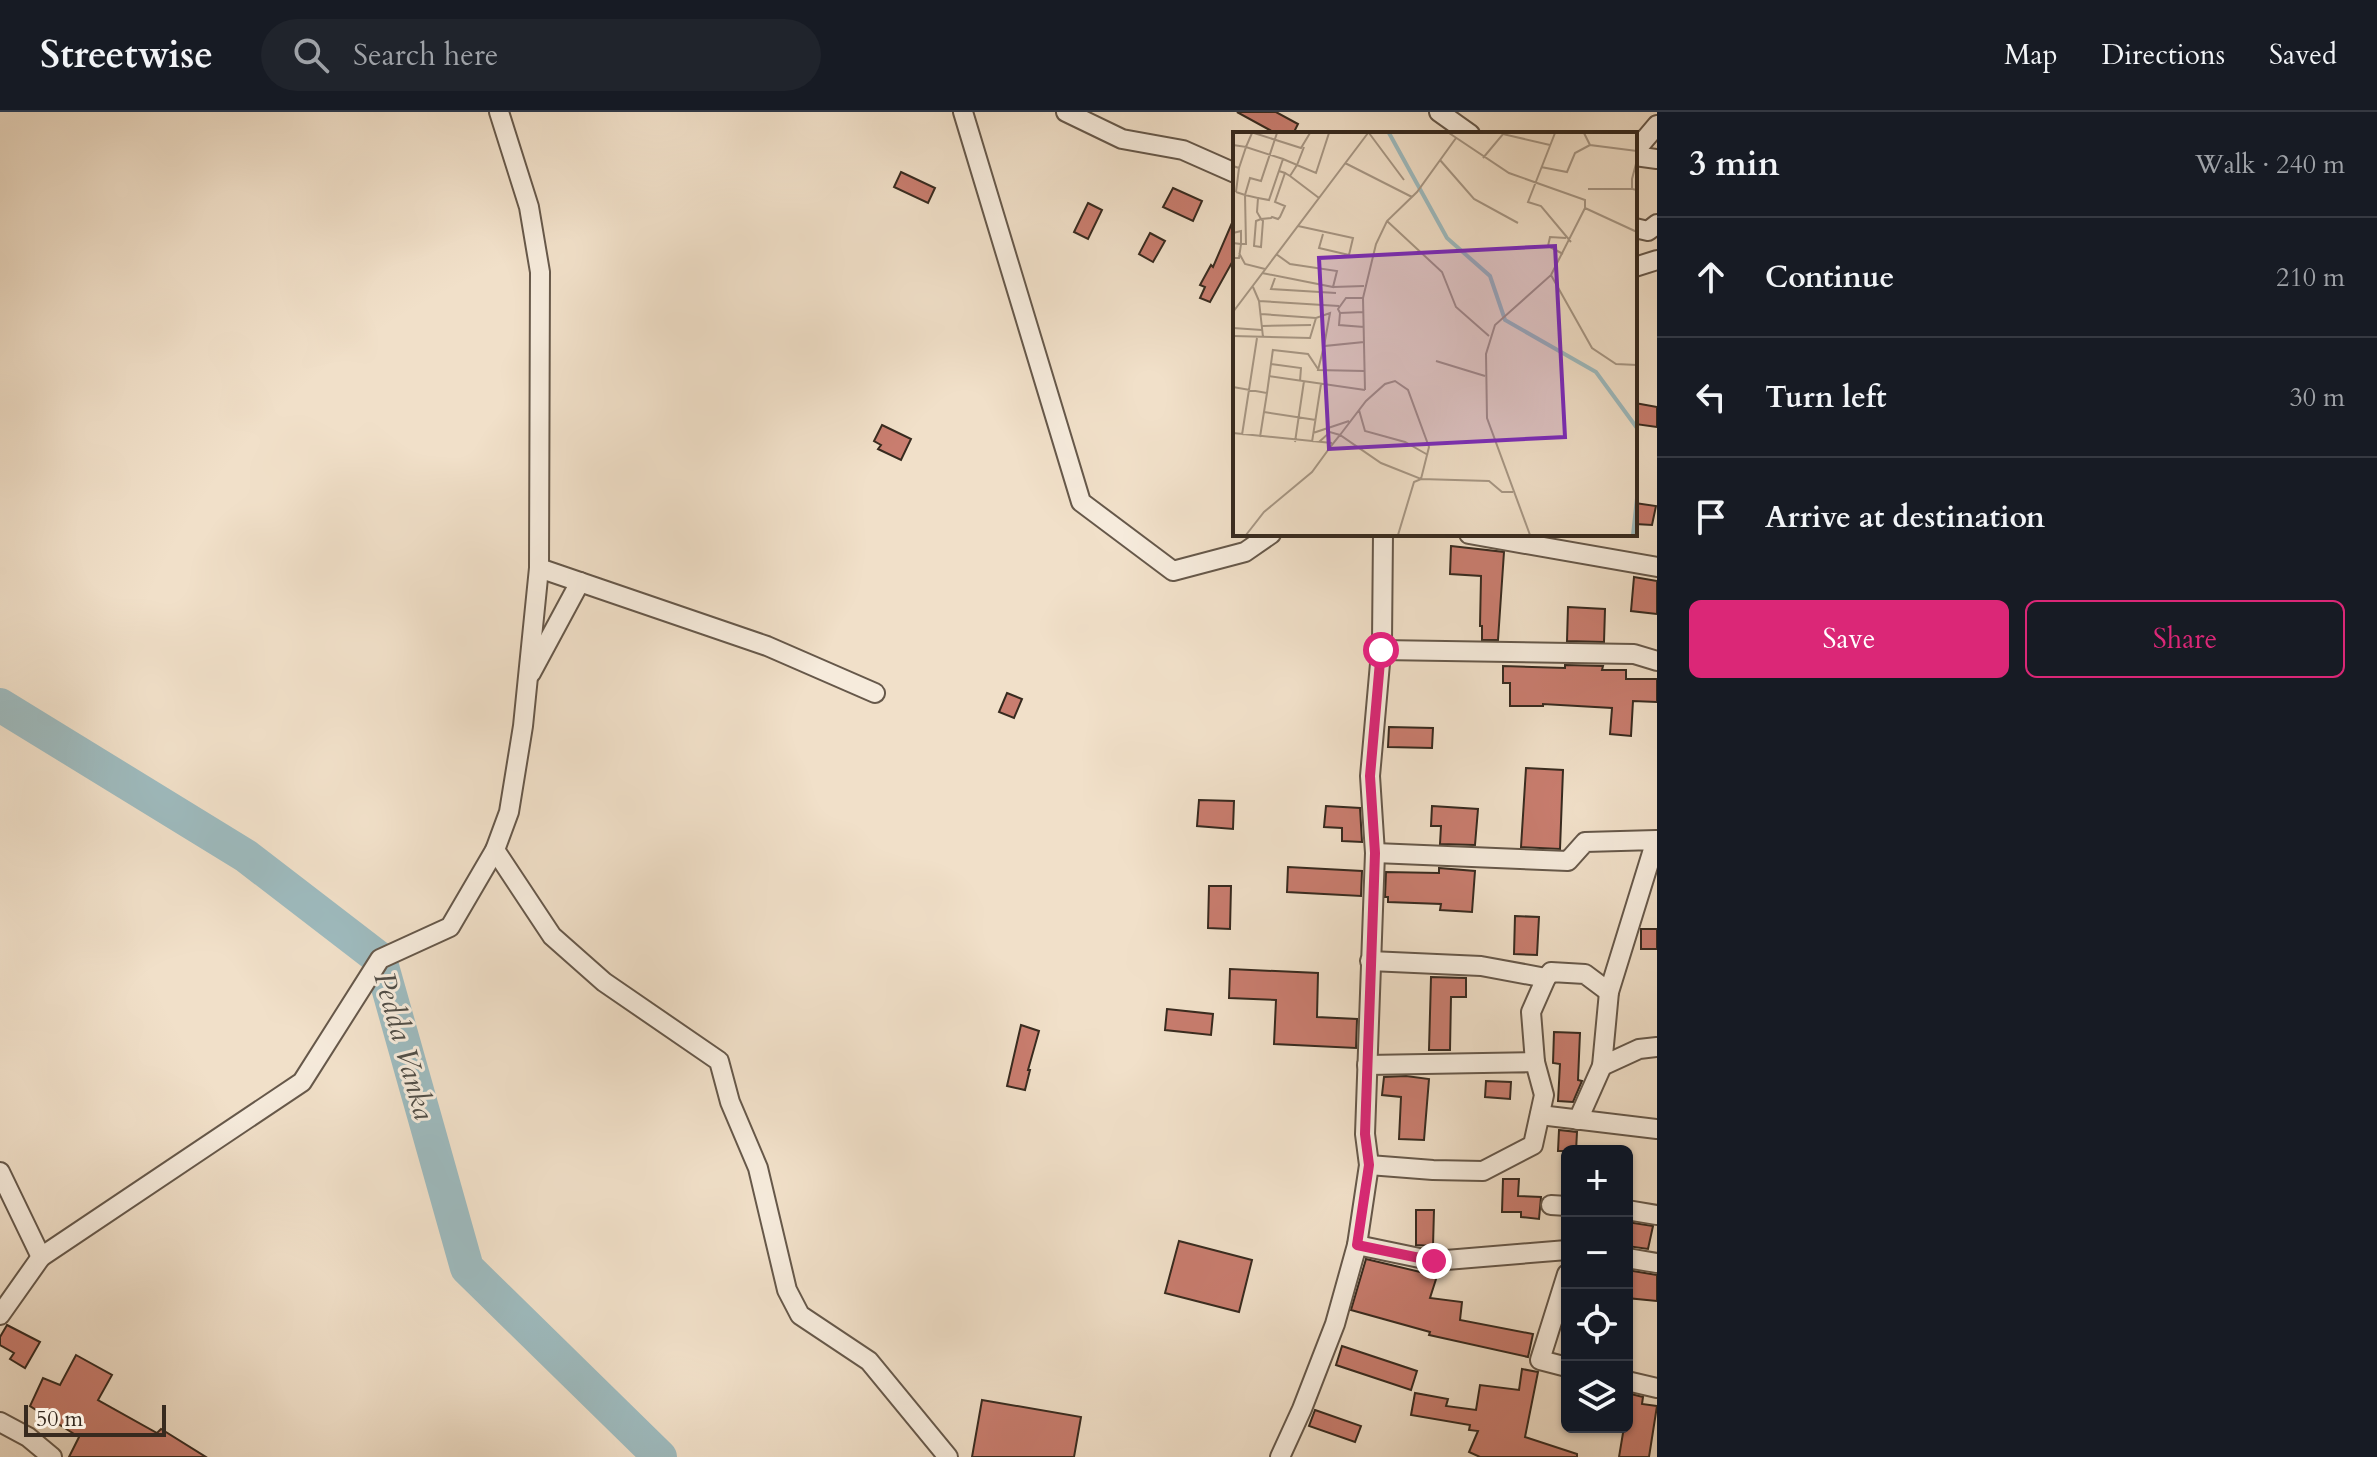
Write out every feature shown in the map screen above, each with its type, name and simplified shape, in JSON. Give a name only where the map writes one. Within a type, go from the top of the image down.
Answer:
[{"type":"street","points":[[0,1315],[41,1257],[302,1082],[380,959],[450,927],[495,850],[509,812],[523,726],[539,568],[540,272],[529,207],[499,112]]},
{"type":"street","points":[[963,112],[1081,502],[1173,571],[1245,552],[1268,536]]},
{"type":"street","points":[[1066,112],[1122,139],[1183,150],[1233,172]]},
{"type":"street","points":[[1439,112],[1467,132]]},
{"type":"street","points":[[1637,151],[1657,125]]},
{"type":"street","points":[[1637,154],[1657,159]]},
{"type":"street","points":[[1637,228],[1648,231],[1657,224]]},
{"type":"street","points":[[1637,266],[1657,260]]},
{"type":"street","points":[[1280,1457],[1335,1324],[1357,1245],[1369,1165],[1365,1134],[1375,853],[1370,776],[1381,650],[1383,536]]},
{"type":"street","points":[[1480,536],[1657,567]]},
{"type":"street","points":[[539,568],[767,646],[875,693]]},
{"type":"street","points":[[526,683],[580,582]]},
{"type":"street","points":[[1381,650],[1634,654],[1657,661]]},
{"type":"street","points":[[1375,853],[1568,861],[1585,842],[1656,839],[1609,992],[1602,1066],[1578,1120]]},
{"type":"street","points":[[495,850],[552,936],[604,982],[719,1061],[730,1102],[758,1168],[787,1290],[800,1315],[869,1361],[948,1457]]},
{"type":"street","points":[[1370,961],[1481,966],[1546,978]]},
{"type":"street","points":[[1369,1165],[1483,1171],[1533,1145],[1544,1095],[1535,1062],[1531,1012],[1546,978],[1551,972],[1585,974],[1609,992]]},
{"type":"street","points":[[1602,1066],[1639,1049],[1657,1047]]},
{"type":"street","points":[[1367,1065],[1535,1062]]},
{"type":"street","points":[[1540,1115],[1657,1129]]},
{"type":"street","points":[[0,1172],[41,1257]]},
{"type":"street","points":[[1633,1211],[1657,1215]]},
{"type":"street","points":[[1357,1245],[1434,1261],[1561,1250]]},
{"type":"street","points":[[1633,1259],[1657,1263]]},
{"type":"street","points":[[1561,1365],[1540,1360],[1562,1289]]},
{"type":"street","points":[[1633,1382],[1657,1388]]},
{"type":"street","points":[[0,1422],[28,1437],[53,1456]]},
{"type":"building","points":[[1237,112],[1276,112],[1298,124],[1294,132],[1273,132]]},
{"type":"building","points":[[901,172],[935,188],[928,203],[894,187]]},
{"type":"building","points":[[1173,188],[1202,201],[1193,221],[1163,207]]},
{"type":"building","points":[[1088,203],[1102,210],[1088,239],[1074,232]]},
{"type":"building","points":[[1233,221],[1233,261],[1210,302],[1200,298],[1205,287],[1200,285],[1211,265],[1213,267]]},
{"type":"building","points":[[1150,233],[1165,241],[1153,262],[1139,254]]},
{"type":"building","points":[[1637,403],[1657,407],[1657,427],[1637,424]]},
{"type":"building","points":[[882,425],[911,439],[901,460],[878,449],[881,445],[874,441]]},
{"type":"building","points":[[1637,503],[1656,506],[1652,525],[1637,524]]},
{"type":"building","points":[[1451,546],[1504,552],[1498,640],[1482,640],[1481,576],[1450,574]]},
{"type":"building","points":[[1634,577],[1657,581],[1657,614],[1631,611]]},
{"type":"building","points":[[1568,607],[1605,609],[1604,642],[1567,641]]},
{"type":"building","points":[[1565,665],[1603,666],[1602,670],[1626,670],[1626,679],[1657,679],[1657,702],[1633,701],[1631,736],[1610,734],[1612,708],[1543,704],[1510,706],[1510,683],[1503,683],[1503,666],[1565,668]]},
{"type":"building","points":[[1007,693],[1022,699],[1014,718],[999,712]]},
{"type":"building","points":[[1389,727],[1433,728],[1432,748],[1388,747]]},
{"type":"building","points":[[1526,768],[1563,770],[1560,849],[1521,847]]},
{"type":"building","points":[[1199,800],[1234,801],[1233,829],[1197,826]]},
{"type":"building","points":[[1326,806],[1360,808],[1362,842],[1342,841],[1342,828],[1324,827]]},
{"type":"building","points":[[1432,806],[1478,809],[1475,845],[1440,844],[1441,826],[1431,826]]},
{"type":"building","points":[[1288,867],[1362,871],[1361,896],[1287,892]]},
{"type":"building","points":[[1439,868],[1475,871],[1472,912],[1440,910],[1441,904],[1388,902],[1388,897],[1385,897],[1386,872],[1439,873]]},
{"type":"building","points":[[1209,886],[1231,886],[1230,929],[1208,928]]},
{"type":"building","points":[[1515,916],[1539,917],[1537,955],[1514,954]]},
{"type":"building","points":[[1641,929],[1657,929],[1657,949],[1641,949]]},
{"type":"building","points":[[1230,969],[1318,973],[1317,1017],[1357,1019],[1356,1048],[1274,1044],[1276,1000],[1229,998]]},
{"type":"building","points":[[1431,977],[1466,978],[1466,997],[1451,997],[1450,1050],[1429,1050]]},
{"type":"building","points":[[1167,1009],[1213,1014],[1211,1035],[1165,1030]]},
{"type":"building","points":[[1021,1025],[1039,1031],[1025,1090],[1007,1086]]},
{"type":"building","points":[[1554,1032],[1580,1033],[1578,1080],[1582,1081],[1573,1102],[1558,1101],[1560,1064],[1553,1063]]},
{"type":"building","points":[[1384,1077],[1429,1079],[1424,1140],[1399,1139],[1401,1097],[1382,1095]]},
{"type":"building","points":[[1486,1081],[1511,1082],[1510,1099],[1485,1097]]},
{"type":"building","points":[[1559,1130],[1577,1132],[1576,1145],[1561,1145],[1561,1151],[1558,1151]]},
{"type":"building","points":[[1503,1179],[1519,1179],[1518,1196],[1541,1197],[1539,1219],[1521,1217],[1521,1212],[1502,1212]]},
{"type":"building","points":[[1416,1210],[1434,1210],[1433,1246],[1416,1245]]},
{"type":"building","points":[[1633,1223],[1653,1226],[1648,1249],[1633,1247]]},
{"type":"building","points":[[1179,1241],[1252,1260],[1239,1312],[1165,1293]]},
{"type":"building","points":[[1366,1259],[1437,1276],[1430,1298],[1462,1302],[1460,1320],[1533,1334],[1528,1357],[1429,1335],[1430,1332],[1351,1310]]},
{"type":"building","points":[[1633,1271],[1657,1275],[1657,1301],[1633,1299]]},
{"type":"building","points":[[7,1325],[40,1342],[25,1368],[10,1359],[14,1353],[0,1345],[0,1337]]},
{"type":"building","points":[[1342,1346],[1417,1371],[1411,1390],[1336,1365]]},
{"type":"building","points":[[76,1355],[112,1375],[98,1400],[157,1433],[161,1429],[206,1457],[69,1457],[79,1437],[30,1406],[43,1378],[60,1385]]},
{"type":"building","points":[[1522,1369],[1538,1372],[1525,1437],[1577,1454],[1577,1457],[1480,1457],[1469,1452],[1478,1431],[1469,1430],[1470,1425],[1411,1415],[1415,1393],[1448,1399],[1446,1406],[1476,1410],[1480,1385],[1519,1390]]},
{"type":"building","points":[[1633,1394],[1643,1397],[1642,1404],[1657,1406],[1649,1457],[1619,1457],[1623,1433],[1633,1433]]},
{"type":"building","points":[[982,1400],[1081,1417],[1074,1457],[972,1457]]},
{"type":"building","points":[[1315,1410],[1361,1426],[1355,1442],[1309,1426]]},
{"type":"waterway","name":"Pedda Vanka","points":[[0,705],[246,856],[380,959],[467,1268],[660,1457]]},
{"type":"route","points":[[1381,650],[1370,776],[1375,853],[1365,1134],[1369,1165],[1357,1245],[1434,1261]]}]
